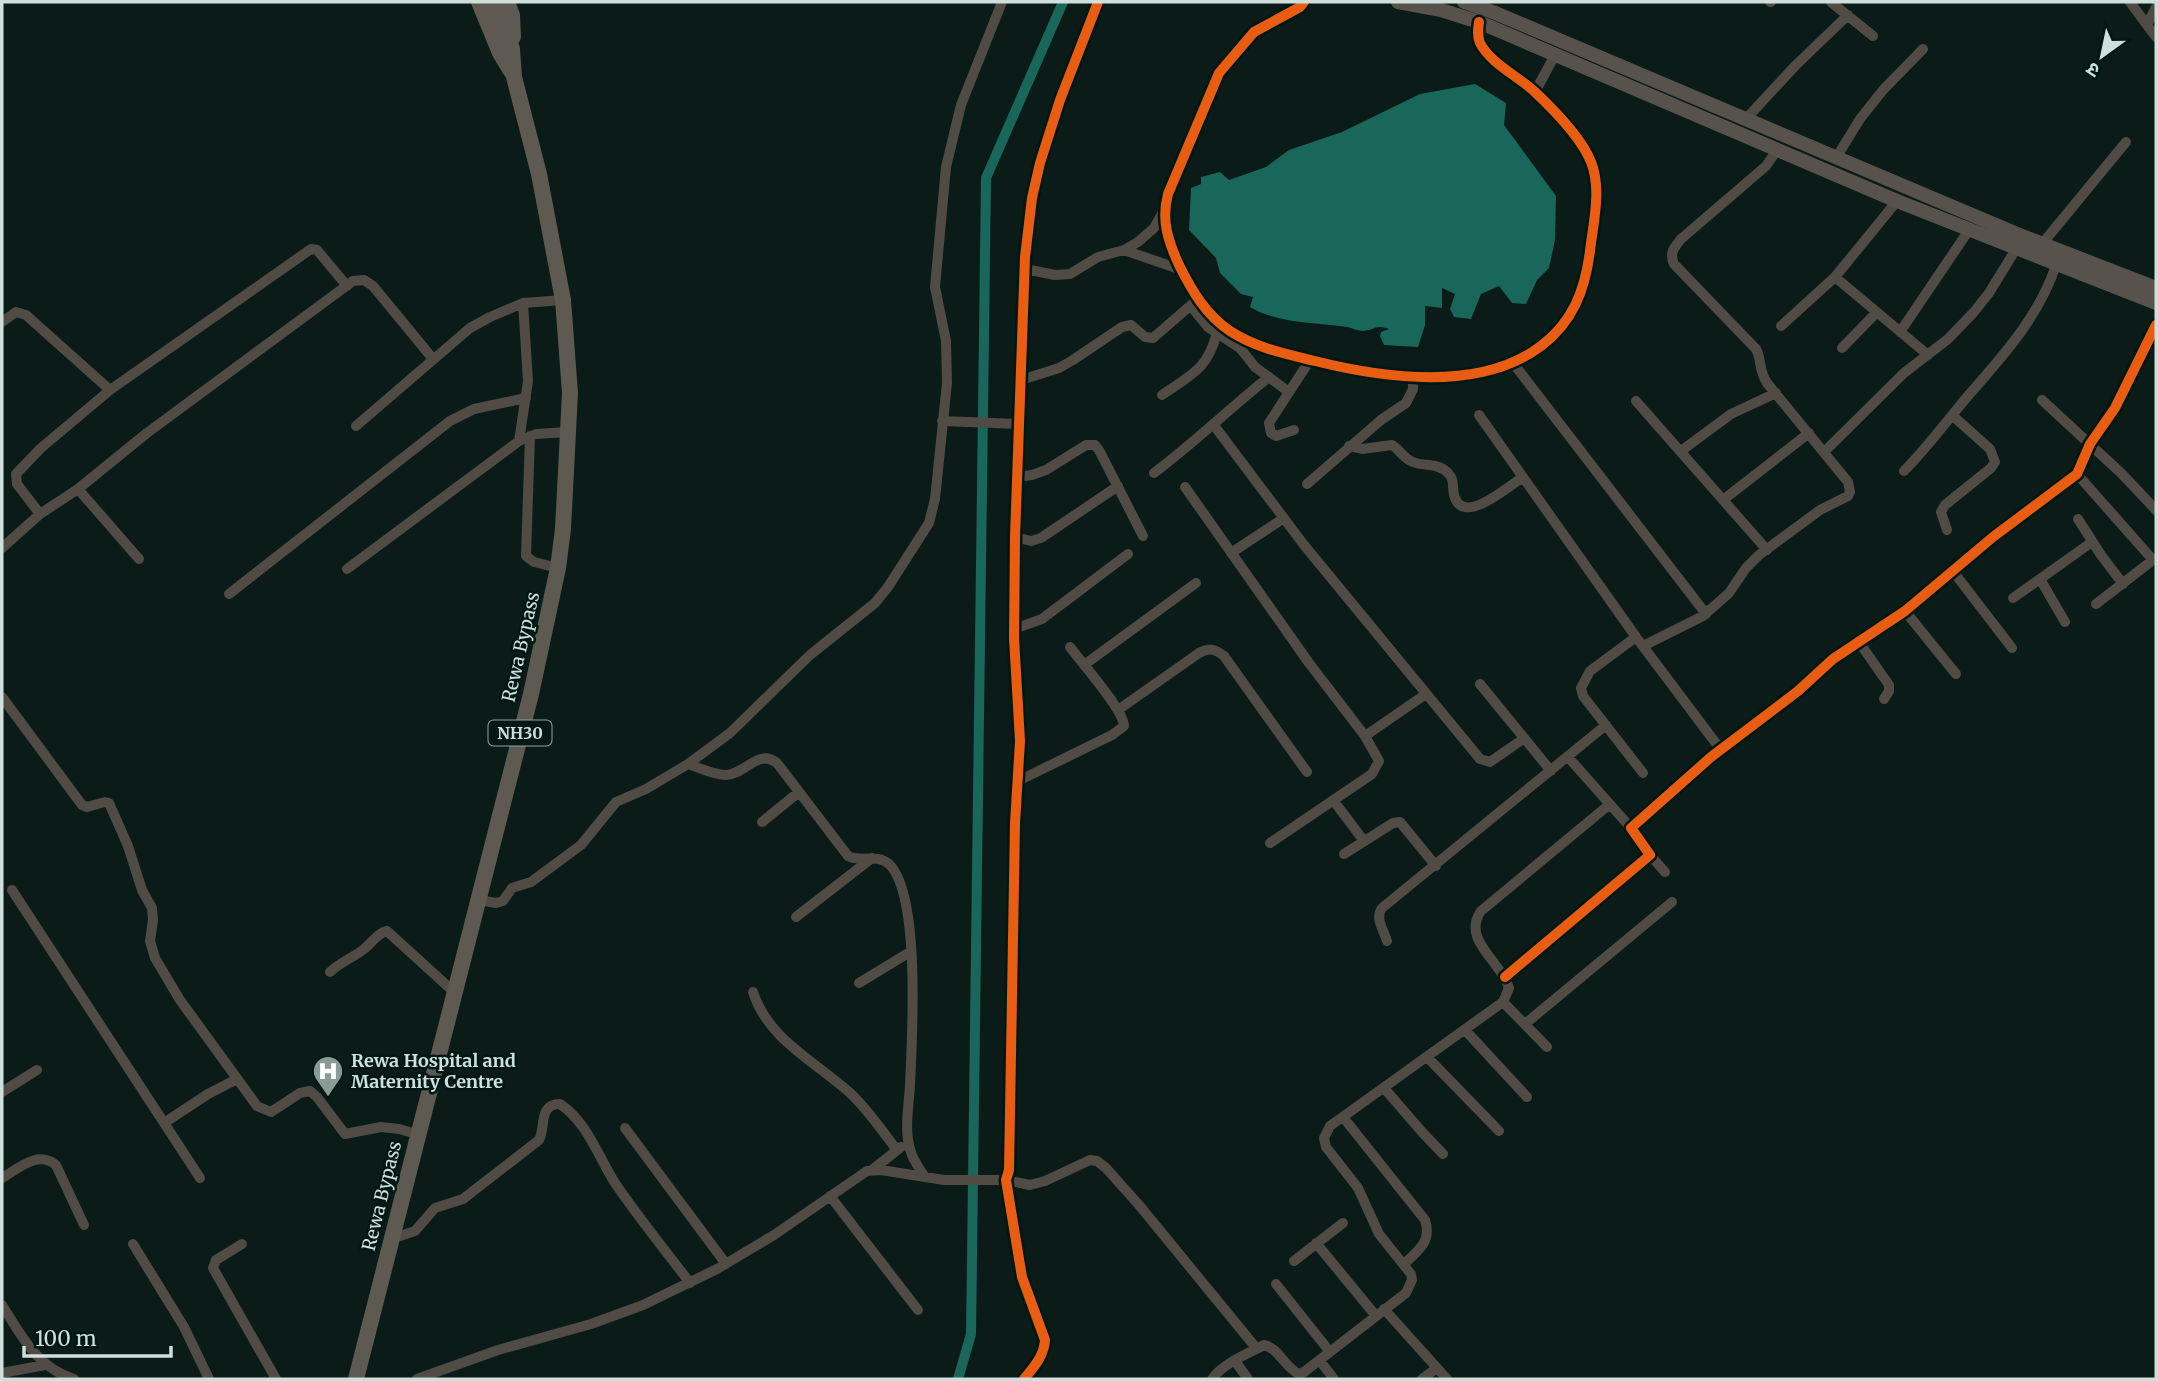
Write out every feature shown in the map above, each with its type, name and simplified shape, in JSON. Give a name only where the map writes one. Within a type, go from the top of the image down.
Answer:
[{"type":"highway","points":[[466,2],[494,37]]},
{"type":"highway","name":"Rewa Bypass","points":[[479,2],[499,53],[514,76]]},
{"type":"highway","name":"Rewa Bypass","points":[[356,1379],[531,694],[558,568],[568,432],[569,358],[563,300],[539,174],[514,76],[512,50],[495,2]]},
{"type":"highway","points":[[507,2],[514,30],[512,50]]},
{"type":"main road","points":[[1398,2],[1441,10],[1479,22],[1836,158],[2056,265],[2156,303]]},
{"type":"main road","points":[[1464,2],[1562,52]]},
{"type":"main road","points":[[1740,123],[1777,149],[1969,230],[2015,244],[2042,244],[2156,288]]},
{"type":"street","points":[[479,900],[496,903],[503,901],[512,888],[531,882],[581,845],[617,802],[646,789],[688,764],[730,733],[810,655],[867,612],[882,597],[932,517],[948,421],[947,353],[935,287],[946,167],[961,105],[1002,2]]},
{"type":"street","points":[[1002,1180],[1009,1170],[1014,837],[1020,741],[1014,629],[1017,477],[1015,424],[1021,380],[1025,269],[1032,198],[1040,163],[1060,100],[1098,2]]},
{"type":"street","points":[[1025,269],[1063,276],[1078,271],[1098,257],[1124,250],[1147,235],[1164,209],[1172,182],[1219,73],[1254,32],[1300,7],[1304,2]]},
{"type":"street","points":[[1831,2],[1873,36]]},
{"type":"street","points":[[2130,2],[2156,37]]},
{"type":"street","points":[[2147,25],[2156,6]]},
{"type":"street","points":[[1740,123],[1848,15]]},
{"type":"street","points":[[1195,303],[1250,342],[1310,360],[1382,375],[1439,377],[1513,363],[1538,349],[1555,335],[1568,320],[1581,294],[1589,263],[1596,180],[1591,162],[1578,140],[1535,92],[1489,56],[1478,36],[1479,22]]},
{"type":"street","points":[[1836,158],[1860,119],[1883,90],[1923,49]]},
{"type":"street","points":[[1535,92],[1562,52]]},
{"type":"street","points":[[2042,244],[2126,142]]},
{"type":"street","points":[[1643,773],[1583,696],[1581,688],[1590,671],[1639,641],[1684,627],[1706,614],[1729,593],[1746,568],[1767,550],[1820,510],[1850,492],[1848,482],[1760,371],[1756,349],[1674,264],[1671,257],[1681,239],[1766,166],[1777,149]]},
{"type":"street","points":[[1780,326],[1835,277],[1897,201]]},
{"type":"street","points":[[1164,209],[1169,244],[1208,327],[1240,348],[1255,368],[1289,392]]},
{"type":"street","points":[[1900,332],[1969,230]]},
{"type":"street","points":[[1824,452],[1904,373],[1948,339],[1974,312],[1989,293],[2015,244]]},
{"type":"street","points":[[40,514],[17,484],[16,474],[41,448],[110,390],[311,249],[317,250],[347,285]]},
{"type":"street","points":[[1124,250],[1182,270]]},
{"type":"street","points":[[1904,471],[2018,338],[2056,265]]},
{"type":"street","points":[[1835,277],[1928,355]]},
{"type":"street","points":[[2,548],[40,514],[78,489],[147,433],[347,285],[359,279],[373,286],[433,359]]},
{"type":"street","points":[[356,426],[470,328],[523,303],[563,300]]},
{"type":"street","points":[[519,442],[528,365],[523,303]]},
{"type":"street","points":[[1021,380],[1059,368],[1126,325],[1134,327],[1145,337],[1153,338],[1195,303]]},
{"type":"street","points":[[2,322],[16,312],[26,315],[110,390]]},
{"type":"street","points":[[1842,348],[1875,313]]},
{"type":"street","points":[[1631,828],[1833,659],[1905,611],[1952,570],[2077,474],[2090,444],[2115,408],[2156,326]]},
{"type":"street","points":[[1162,395],[1200,369],[1212,351],[1217,333]]},
{"type":"street","points":[[1294,430],[1276,436],[1269,428],[1269,423],[1310,360]]},
{"type":"street","points":[[1513,363],[1706,614]]},
{"type":"street","points":[[1154,473],[1185,450],[1269,377]]},
{"type":"street","points":[[1307,484],[1381,419],[1406,403],[1413,389],[1413,377]]},
{"type":"street","points":[[1681,452],[1731,414],[1776,393]]},
{"type":"street","points":[[229,594],[450,421],[474,409],[526,398]]},
{"type":"street","points":[[2042,400],[2156,510]]},
{"type":"street","points":[[1636,401],[1767,550]]},
{"type":"street","points":[[1479,415],[1639,641],[1721,750]]},
{"type":"street","points":[[1947,530],[1941,512],[1995,462],[1990,449],[1953,416]]},
{"type":"street","points":[[948,421],[1015,424]]},
{"type":"street","points":[[1213,424],[1284,518],[1480,759],[1486,762],[1494,761],[1523,739]]},
{"type":"street","points":[[347,569],[519,442],[530,436],[568,432]]},
{"type":"street","points":[[1723,500],[1808,433]]},
{"type":"street","points":[[530,436],[526,556],[534,562],[558,568]]},
{"type":"street","points":[[1017,477],[1039,473],[1092,444],[1100,450],[1143,536]]},
{"type":"street","points":[[1349,446],[1362,449],[1392,445],[1410,461],[1440,466],[1451,477],[1454,485],[1453,496],[1462,507],[1478,506],[1523,477]]},
{"type":"street","points":[[2077,474],[2154,560],[2096,604]]},
{"type":"street","points":[[1015,537],[1031,541],[1041,538],[1118,486]]},
{"type":"street","points":[[1185,488],[1309,663],[1365,736],[1379,761],[1377,768],[1270,843]]},
{"type":"street","points":[[78,489],[139,559]]},
{"type":"street","points":[[1231,553],[1284,518]]},
{"type":"street","points":[[2078,519],[2123,584]]},
{"type":"street","points":[[2014,598],[2092,542]]},
{"type":"street","points":[[1014,629],[1042,619],[1128,554]]},
{"type":"street","points":[[1952,570],[2012,648]]},
{"type":"street","points":[[2040,579],[2065,622]]},
{"type":"street","points":[[1084,665],[1196,583]]},
{"type":"street","points":[[1905,611],[1956,674]]},
{"type":"street","points":[[1858,642],[1889,685],[1884,699]]},
{"type":"street","points":[[1018,781],[1121,730],[1125,722],[1070,647]]},
{"type":"street","points":[[1118,710],[1199,653],[1208,648],[1216,650],[1224,656],[1307,772]]},
{"type":"street","points":[[1480,684],[1550,771]]},
{"type":"street","points":[[1365,736],[1426,694]]},
{"type":"street","points":[[2,697],[82,805],[86,807],[106,802],[111,806],[133,859],[142,890],[152,908],[149,942],[155,958],[180,1000],[257,1106],[266,1112],[277,1109],[300,1093],[310,1091],[345,1134],[381,1127],[418,1134]]},
{"type":"street","points":[[1387,941],[1378,914],[1382,908],[1606,725]]},
{"type":"street","points":[[688,764],[718,774],[731,774],[767,757],[777,763],[848,856],[855,859],[872,858],[889,864],[903,890],[909,915],[913,1021],[908,1141],[914,1161],[925,1177]]},
{"type":"street","points":[[1568,757],[1631,828],[1665,873]]},
{"type":"street","points":[[762,822],[799,792]]},
{"type":"street","points":[[1333,800],[1364,841]]},
{"type":"street","points":[[1212,1379],[1235,1361],[1264,1345],[1269,1345],[1298,1377],[1410,1287],[1411,1274],[1405,1263],[1379,1234],[1358,1188],[1326,1147],[1326,1132],[1503,1002],[1509,988],[1505,977],[1477,939],[1475,920],[1481,911],[1610,804]]},
{"type":"street","points":[[1344,854],[1393,823],[1400,822],[1436,866]]},
{"type":"street","points":[[1505,977],[1650,855]]},
{"type":"street","points":[[796,917],[872,858]]},
{"type":"street","points":[[12,890],[200,1178]]},
{"type":"street","points":[[1525,1024],[1672,902]]},
{"type":"street","points":[[330,972],[387,931],[454,992]]},
{"type":"street","points":[[859,983],[910,952]]},
{"type":"street","points":[[752,992],[764,1019],[784,1040],[851,1094],[897,1150]]},
{"type":"street","points":[[1503,1002],[1547,1047]]},
{"type":"street","points":[[1465,1030],[1527,1097]]},
{"type":"street","points":[[1428,1058],[1499,1131]]},
{"type":"street","points":[[2,1092],[37,1070]]},
{"type":"street","points":[[164,1124],[208,1094],[237,1079]]},
{"type":"street","points":[[1384,1088],[1443,1154]]},
{"type":"street","points":[[391,1239],[415,1231],[435,1208],[463,1199],[539,1140],[546,1110],[552,1104],[560,1104],[568,1110],[595,1145],[615,1182],[690,1283]]},
{"type":"street","points":[[1343,1117],[1425,1220],[1429,1230],[1428,1239],[1405,1263]]},
{"type":"street","points":[[625,1128],[726,1264]]},
{"type":"street","points":[[418,1379],[498,1350],[591,1324],[690,1283],[774,1235],[861,1174],[872,1170],[908,1141]]},
{"type":"street","points":[[2,1178],[36,1159],[43,1157],[50,1160],[55,1165],[84,1225]]},
{"type":"street","points":[[872,1170],[944,1180],[1002,1180],[1030,1185],[1045,1181],[1080,1163],[1097,1161],[1139,1205],[1257,1349]]},
{"type":"street","points":[[1002,1180],[1013,1210],[1022,1276],[1045,1340],[1044,1350],[1027,1375],[1042,1379]]},
{"type":"street","points":[[830,1196],[918,1310]]},
{"type":"street","points":[[1294,1261],[1343,1223]]},
{"type":"street","points":[[1316,1243],[1380,1313],[1447,1379]]},
{"type":"street","points":[[133,1244],[184,1327],[209,1379]]},
{"type":"street","points":[[242,1244],[216,1260],[213,1268],[276,1379]]},
{"type":"street","points":[[1276,1284],[1330,1353]]},
{"type":"street","points":[[2,1305],[32,1352],[45,1366],[74,1379]]},
{"type":"street","points":[[1235,1361],[1248,1379]]},
{"type":"street","points":[[1320,1361],[1334,1379]]},
{"type":"street","points":[[2,1373],[45,1366]]},
{"type":"street","points":[[1422,1379],[1437,1368]]},
{"type":"shaded area","points":[[1475,84],[1506,103],[1504,125],[1556,196],[1555,240],[1549,268],[1537,280],[1526,304],[1512,303],[1499,286],[1481,294],[1471,319],[1454,317],[1450,309],[1455,294],[1442,288],[1442,308],[1425,306],[1425,325],[1418,347],[1384,345],[1381,332],[1389,329],[1378,327],[1361,331],[1297,321],[1273,317],[1250,307],[1253,297],[1241,294],[1220,273],[1216,258],[1189,230],[1191,188],[1201,184],[1201,177],[1220,172],[1229,180],[1266,167],[1289,150],[1342,132],[1420,94]]},
{"type":"waterway","points":[[958,1379],[971,1334],[986,178],[1063,2]]},
{"type":"cycle path","points":[[1024,1379],[1041,1356],[1045,1340],[1022,1277],[1006,1180],[1009,1170],[1015,823],[1020,741],[1014,638],[1015,537],[1025,257],[1032,198],[1040,163],[1060,100],[1098,2]]},
{"type":"cycle path","points":[[1304,2],[1300,7],[1254,32],[1219,73],[1168,194],[1165,213],[1169,239],[1179,265],[1200,302],[1221,325],[1240,337],[1293,356],[1400,376],[1461,375],[1490,370],[1517,361],[1541,346],[1561,327],[1576,304],[1585,279],[1595,218],[1596,184],[1591,162],[1574,134],[1550,107],[1485,50],[1478,38],[1479,22]]},
{"type":"cycle path","points":[[1505,977],[1650,855],[1631,828],[1711,757],[1798,691],[1833,659],[1905,611],[1993,537],[2077,474],[2090,444],[2115,408],[2156,325]]},
{"type":"place","name":"Rewa Hospital and Maternity Centre","points":[[328,1098]]}]
